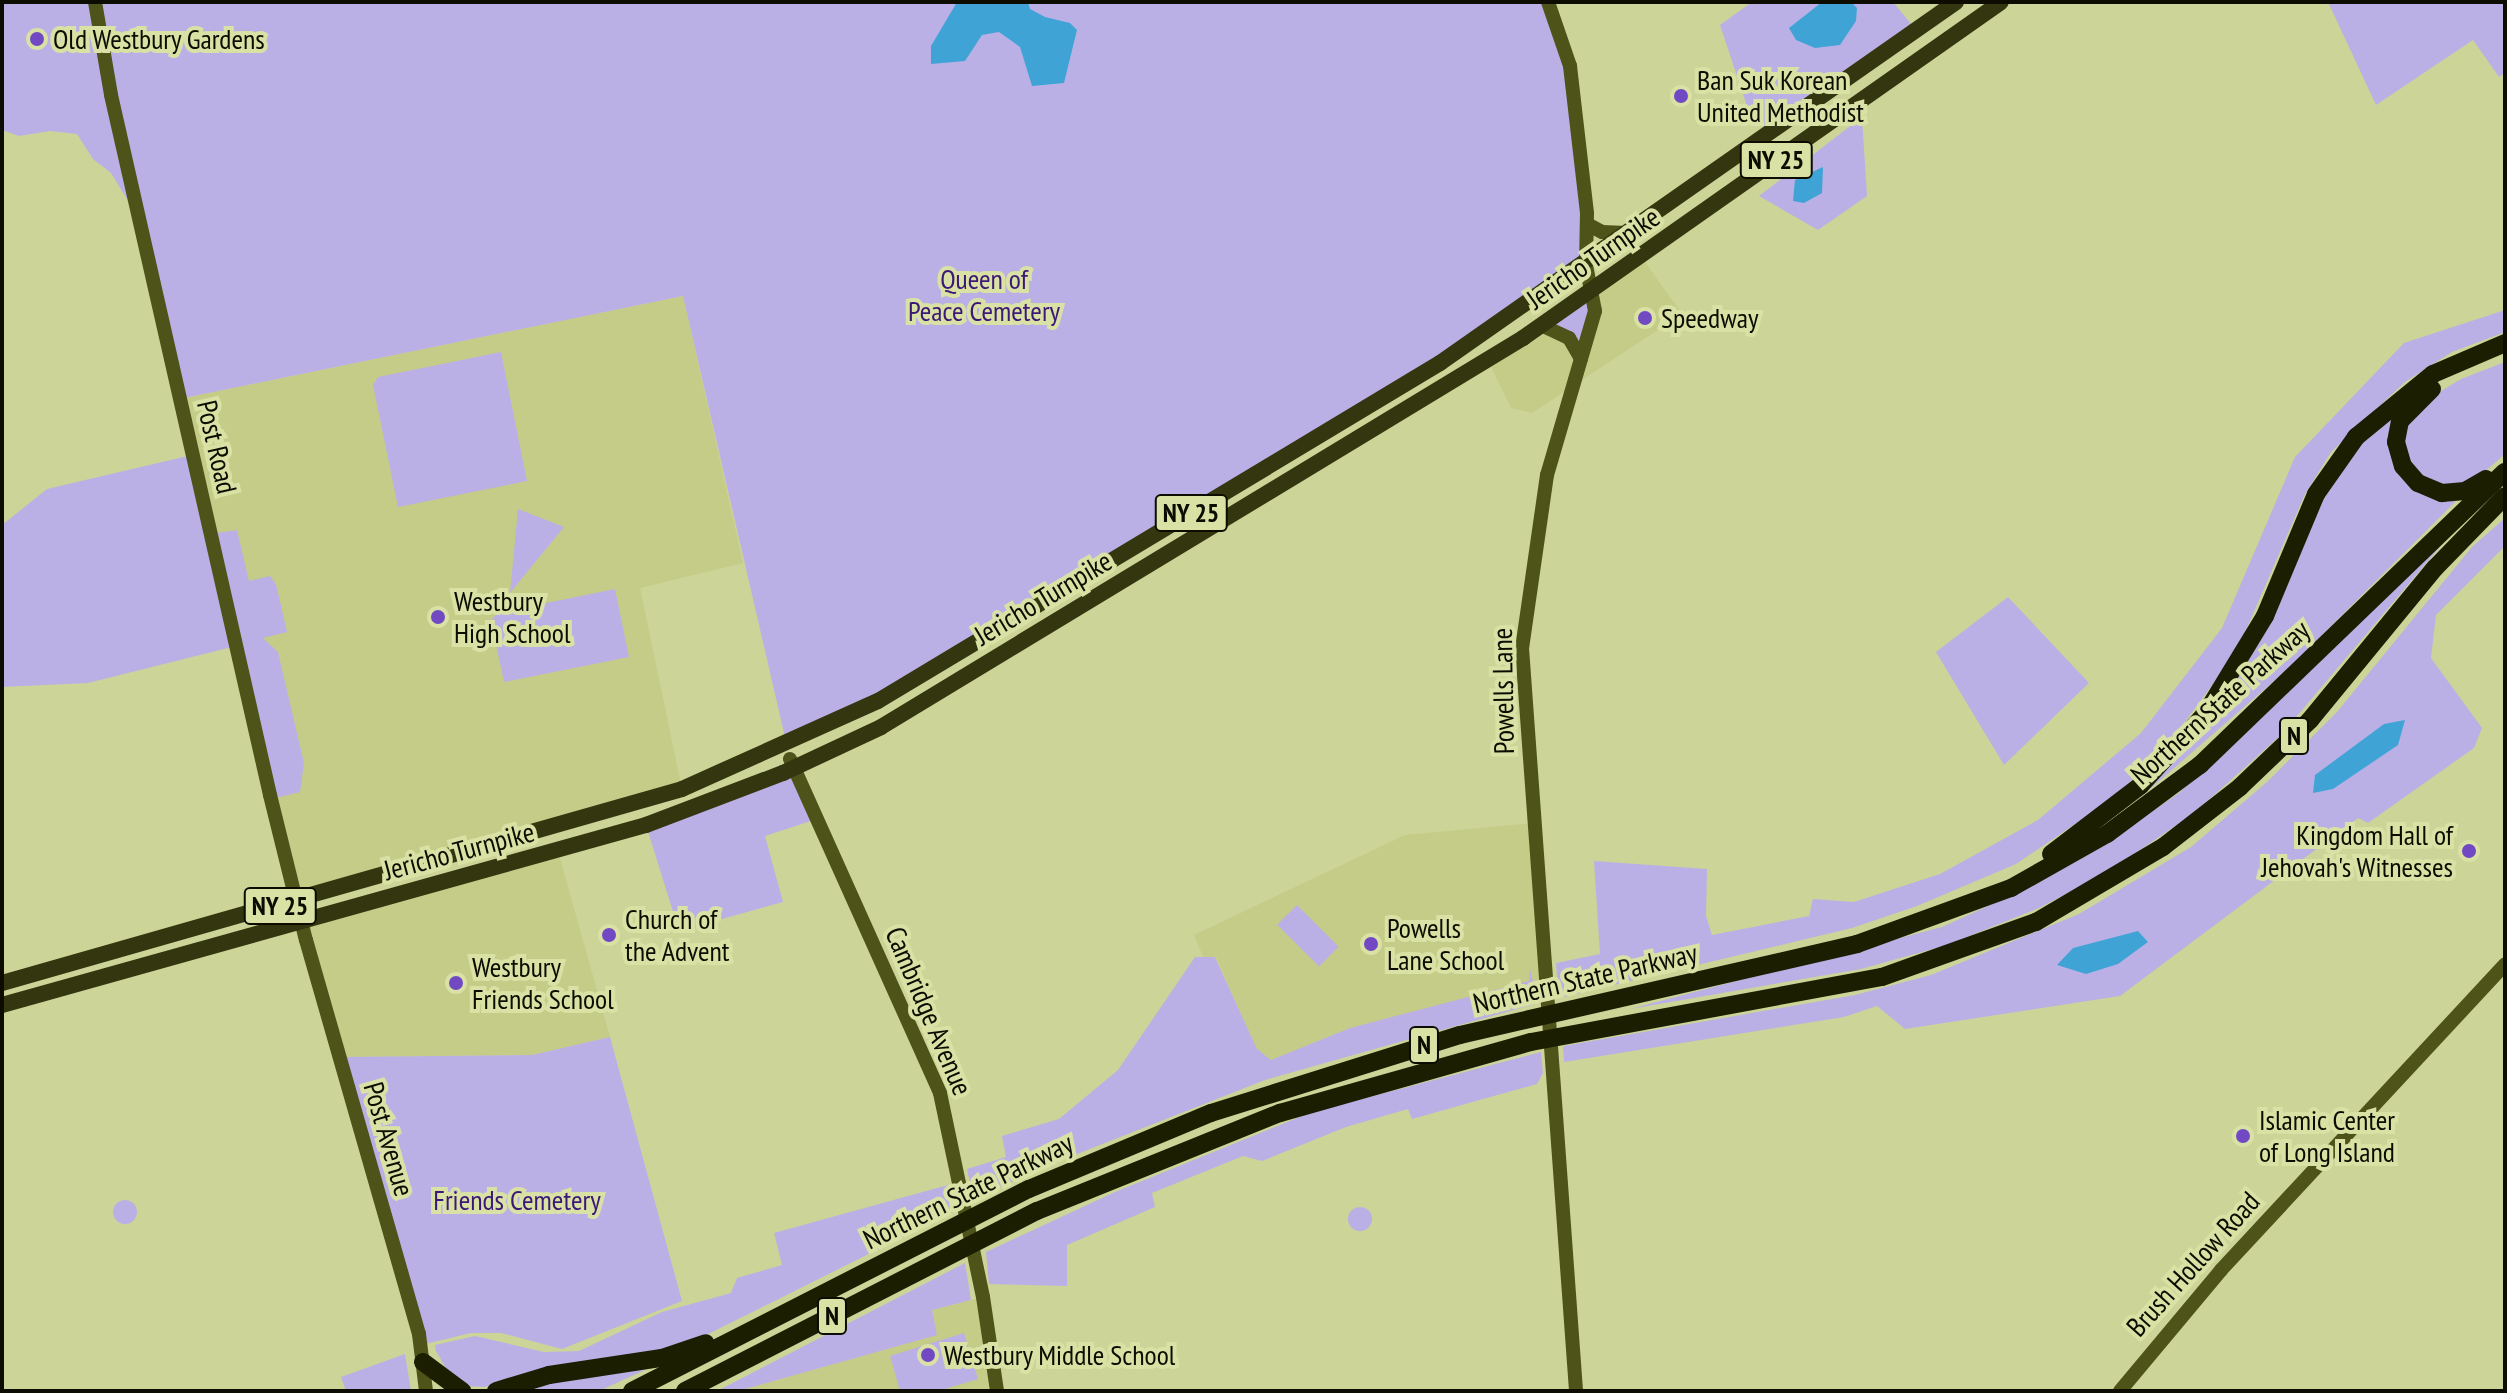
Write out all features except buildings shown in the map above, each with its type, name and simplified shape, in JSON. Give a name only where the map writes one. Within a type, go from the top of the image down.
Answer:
[{"type":"highway","points":[[1919,924],[2074,839],[2158,769],[2206,713],[2241,659],[2273,599],[2308,510],[2345,450],[2379,414],[2422,381],[2505,343]]},
{"type":"highway","points":[[2505,355],[2464,371],[2418,399],[2402,417],[2396,442],[2407,473],[2436,492],[2471,489],[2505,466]]},
{"type":"highway","name":"Northern State Parkway","points":[[632,1391],[955,1226],[1150,1137],[1355,1064],[1522,1020],[1826,952],[1919,924],[2039,875],[2175,785],[2505,472]]},
{"type":"highway","name":"Northern State Parkway","points":[[693,1388],[983,1237],[1189,1146],[1373,1083],[1564,1034],[1882,977],[2036,922],[2154,853],[2240,787],[2310,720],[2425,579],[2505,496]]},
{"type":"highway","points":[[2036,922],[2081,906],[2135,874],[2250,789],[2335,702],[2452,559],[2505,506]]},
{"type":"highway","points":[[496,1391],[538,1377],[672,1355],[770,1322]]},
{"type":"highway","points":[[423,1362],[462,1391]]},
{"type":"main road","name":"Jericho Turnpike","points":[[2,983],[297,902],[682,789],[878,701],[1440,363],[1586,265],[1956,2]]},
{"type":"main road","name":"Jericho Turnpike","points":[[2,1005],[300,920],[562,850],[676,815],[881,727],[1541,325],[2001,2]]},
{"type":"main road","points":[[556,828],[562,850]]},
{"type":"street","name":"Post Road","points":[[95,2],[138,217],[297,902]]},
{"type":"street","name":"Powells Lane","points":[[1548,2],[1570,66],[1587,224],[1586,265],[1595,311],[1547,475],[1522,648],[1556,1074],[1576,1391]]},
{"type":"street","points":[[1587,224],[1602,232],[1627,233]]},
{"type":"street","points":[[1541,325],[1569,338],[1581,359]]},
{"type":"street","name":"Cambridge Avenue","points":[[792,764],[940,1093],[983,1297],[997,1391]]},
{"type":"street","name":"Post Avenue","points":[[297,902],[423,1362],[426,1391]]},
{"type":"street","name":"Brush Hollow Road","points":[[2120,1391],[2231,1259],[2505,964]]},
{"type":"shaded area","points":[[1642,258],[1682,314],[1532,413],[1511,408],[1488,360]]},
{"type":"shaded area","name":"Westbury High School","points":[[683,296],[743,563],[640,588],[682,789],[297,902],[179,399]]},
{"type":"shaded area","name":"Powells Lane School","points":[[1535,823],[1547,978],[1350,1028],[1263,1064],[1216,957],[1205,961],[1194,935],[1405,835]]},
{"type":"shaded area","name":"Westbury Friends School","points":[[558,851],[610,1037],[532,1055],[339,1057],[300,920]]},
{"type":"shaded area","name":"Westbury Middle School","points":[[983,1297],[997,1391],[738,1391],[936,1335],[932,1310]]},
{"type":"green space","name":"Queen of Peace Cemetery","points":[[2,2],[1548,2],[1562,39],[1586,265],[1440,363],[787,746],[683,296],[179,399],[138,217],[111,173],[93,159],[77,134],[50,131],[19,136],[2,130]]},
{"type":"green space","points":[[1752,2],[1893,2],[1916,30],[1770,132],[1747,106],[1720,25]]},
{"type":"green space","points":[[2328,2],[2505,2],[2505,73],[2499,77],[2473,40],[2376,105]]},
{"type":"green space","points":[[1862,117],[1867,196],[1818,230],[1759,196]]},
{"type":"green space","points":[[1590,297],[1581,350],[1550,325]]},
{"type":"green space","points":[[2505,310],[2505,332],[2452,352],[2405,382],[2331,452],[2305,494],[2236,653],[2172,739],[2115,797],[2016,864],[1917,906],[1852,928],[1559,998],[1556,963],[1600,954],[1594,861],[1707,869],[1706,916],[1712,935],[1809,916],[1813,899],[1854,902],[1940,874],[2038,820],[2141,733],[2222,628],[2295,457],[2404,343]]},
{"type":"green space","points":[[501,352],[527,481],[398,507],[373,385],[378,377]]},
{"type":"green space","points":[[2505,362],[2505,454],[2475,480],[2456,486],[2435,485],[2420,476],[2403,449],[2407,419],[2418,405],[2461,379]]},
{"type":"green space","points":[[2405,405],[2402,475],[2456,501],[2289,668],[2135,802],[2219,706],[2244,668],[2270,624],[2318,502],[2366,435]]},
{"type":"green space","points":[[192,455],[210,534],[237,530],[249,581],[270,576],[276,584],[287,632],[263,638],[278,652],[304,763],[300,792],[271,799],[236,646],[88,683],[2,687],[2,525],[47,489]]},
{"type":"green space","points":[[518,509],[564,527],[510,593]]},
{"type":"green space","points":[[2505,518],[2505,546],[2436,615],[2431,658],[2482,728],[2474,748],[2368,823],[2358,818],[2120,996],[1905,1029],[1877,1006],[1844,1017],[1564,1062],[1563,1046],[1855,995],[1931,975],[2079,914],[2191,847],[2267,782],[2337,712],[2472,547]]},
{"type":"green space","points":[[2445,541],[2281,735],[2194,813],[2108,872],[2039,908],[1947,945],[1861,969],[1630,1009],[1942,927],[2032,886],[2101,847],[2179,793]]},
{"type":"green space","points":[[615,589],[629,657],[504,682],[491,621],[497,613]]},
{"type":"green space","points":[[2008,597],[2089,683],[2004,765],[1936,652]]},
{"type":"green space","points":[[794,769],[817,819],[765,836],[783,902],[679,931],[646,825]]},
{"type":"green space","points":[[1297,905],[1339,947],[1319,967],[1277,925]]},
{"type":"green space","points":[[1195,957],[1215,957],[1257,1049],[1271,1060],[1350,1028],[1529,981],[1530,969],[1538,1003],[1265,1080],[1034,1171],[974,1201],[967,1169],[1006,1157],[1002,1136],[1059,1119],[1118,1070]]},
{"type":"green space","name":"Friends Cemetery","points":[[610,1037],[682,1301],[562,1349],[501,1333],[471,1333],[421,1345],[339,1057],[532,1055]]},
{"type":"green space","points":[[1541,1052],[1543,1073],[1537,1084],[1412,1119],[1408,1109],[1346,1127],[1262,1161],[1243,1156],[1152,1193],[1155,1207],[1067,1245],[1067,1286],[989,1284],[986,1252],[1115,1192],[1312,1112]]},
{"type":"green space","points":[[948,1185],[953,1212],[686,1345],[539,1370],[485,1387],[467,1386],[448,1372],[436,1351],[435,1345],[475,1336],[544,1352],[579,1351],[662,1312],[731,1293],[737,1278],[782,1265],[774,1233]]},
{"type":"green space","points":[[125,1200],[134,1203],[137,1212],[134,1221],[125,1224],[116,1221],[113,1212],[116,1203]]},
{"type":"green space","points":[[1360,1207],[1368,1211],[1372,1219],[1368,1227],[1360,1231],[1352,1227],[1348,1219],[1352,1211]]},
{"type":"green space","points":[[965,1263],[971,1300],[932,1310],[937,1335],[738,1391],[717,1391]]},
{"type":"green space","points":[[964,1333],[978,1379],[938,1391],[900,1391],[890,1356]]},
{"type":"green space","points":[[405,1354],[411,1391],[346,1391],[341,1377]]},
{"type":"green space","points":[[647,1363],[647,1369],[599,1391],[501,1391]]},
{"type":"water","points":[[957,2],[1028,2],[1030,9],[1045,17],[1070,23],[1077,30],[1064,83],[1032,86],[1020,47],[999,32],[982,35],[965,61],[931,64],[931,46]]},
{"type":"water","points":[[1822,2],[1851,2],[1857,8],[1856,21],[1840,45],[1815,48],[1796,40],[1789,28]]},
{"type":"water","points":[[1823,167],[1822,193],[1804,203],[1793,201],[1795,180]]},
{"type":"water","points":[[2405,720],[2398,745],[2333,789],[2313,793],[2315,775],[2384,724]]},
{"type":"water","points":[[2138,931],[2148,942],[2118,964],[2086,974],[2057,965],[2073,948]]},
{"type":"place","name":"Old Westbury Gardens","points":[[37,39]]},
{"type":"place","name":"Ban Suk Korean United Methodist","points":[[1681,96]]},
{"type":"place","name":"Speedway","points":[[1645,318]]},
{"type":"place","name":"Westbury High School","points":[[438,617]]},
{"type":"place","name":"Kingdom Hall of Jehovah's Witnesses","points":[[2469,851]]},
{"type":"place","name":"Church of the Advent","points":[[609,935]]},
{"type":"place","name":"Powells Lane School","points":[[1371,944]]},
{"type":"place","name":"Westbury Friends School","points":[[456,983]]},
{"type":"place","name":"Islamic Center of Long Island","points":[[2243,1136]]},
{"type":"place","name":"Westbury Middle School","points":[[928,1355]]}]
